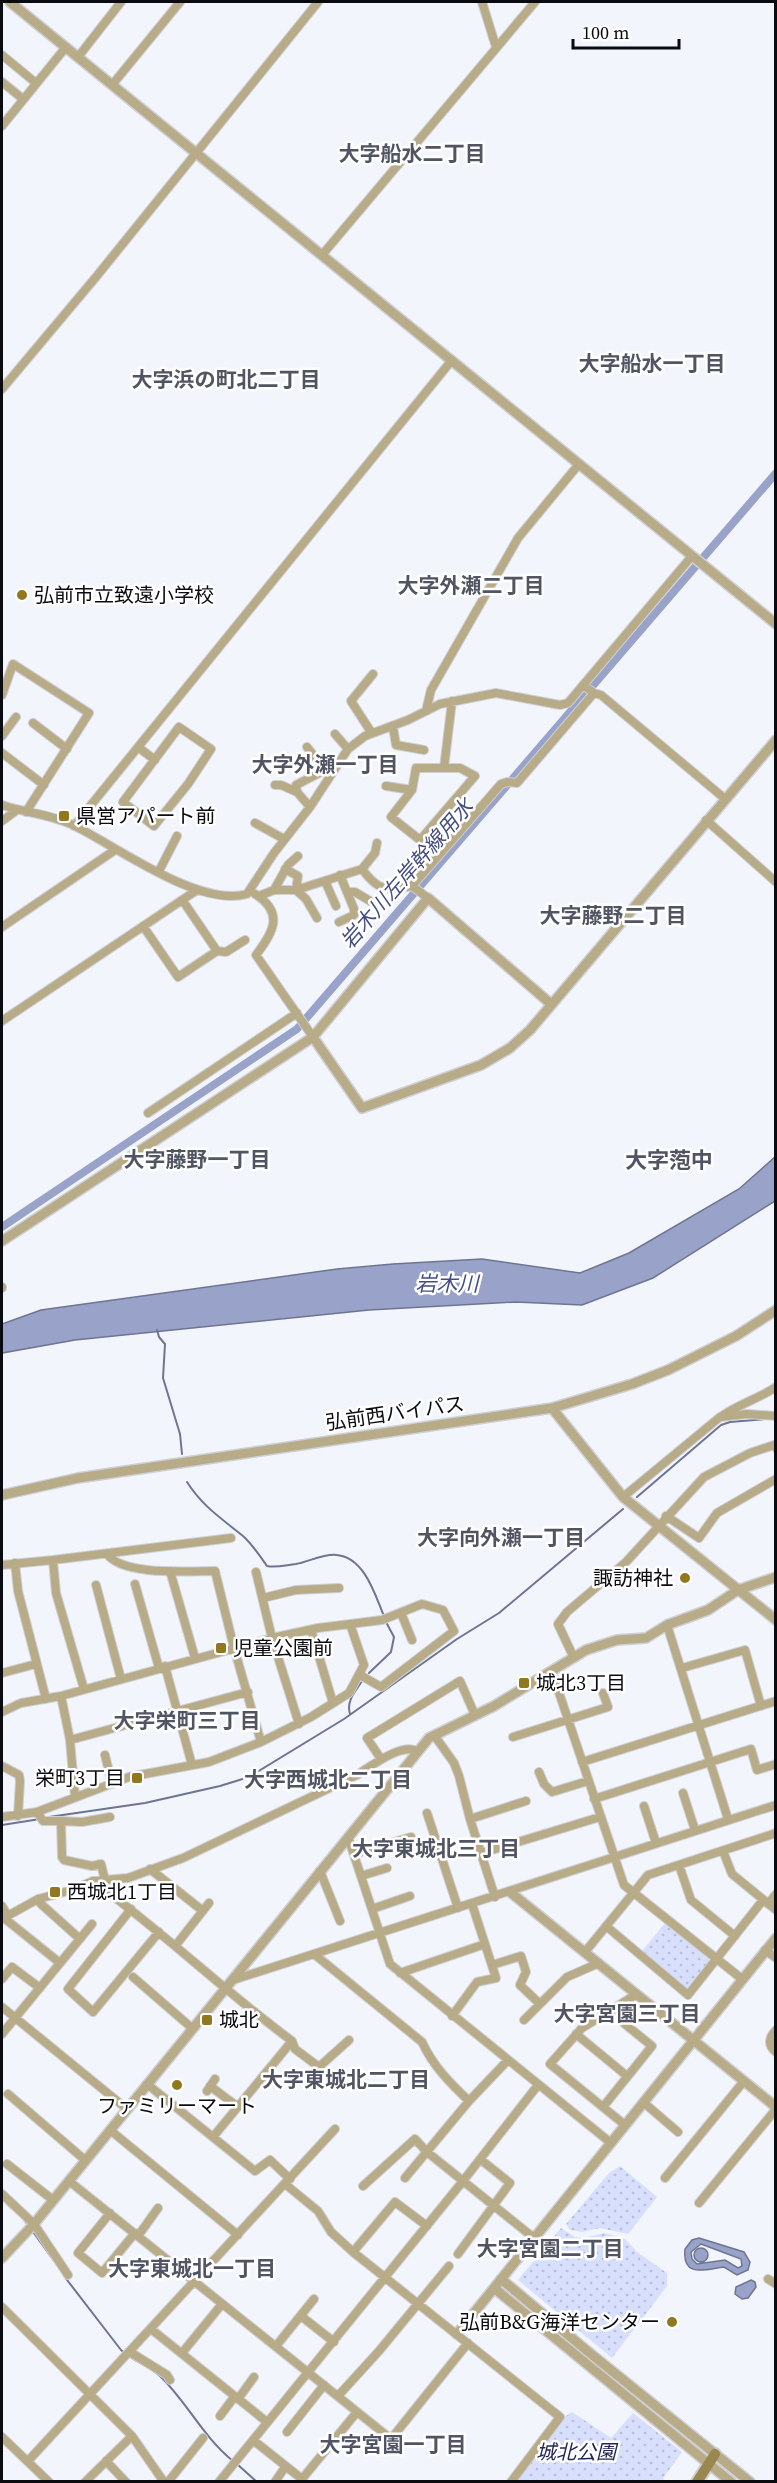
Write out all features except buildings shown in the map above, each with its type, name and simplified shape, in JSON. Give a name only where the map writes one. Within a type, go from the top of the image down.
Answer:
[{"type":"main road","points":[[697,2481],[715,2454]]},
{"type":"street","points":[[10,2],[776,624]]},
{"type":"street","points":[[78,57],[122,2]]},
{"type":"street","points":[[112,85],[180,2]]},
{"type":"street","points":[[2,389],[96,277],[318,2]]},
{"type":"street","points":[[482,2],[496,46]]},
{"type":"street","points":[[322,255],[535,2]]},
{"type":"street","points":[[2,126],[66,47]]},
{"type":"street","points":[[2,55],[36,82]]},
{"type":"street","points":[[2,82],[23,99]]},
{"type":"street","points":[[74,826],[452,360]]},
{"type":"street","points":[[426,711],[431,690],[518,538],[579,464]]},
{"type":"street","points":[[2,1241],[313,1037],[419,891],[501,784],[517,783],[589,689],[697,560]]},
{"type":"street","points":[[2,695],[13,664],[89,713],[44,786],[21,811],[2,821]]},
{"type":"street","points":[[371,732],[351,701],[373,674]]},
{"type":"street","points":[[2,805],[57,818],[115,850],[197,890],[238,897],[247,894],[250,890],[284,839],[310,807],[329,772],[348,749],[371,732],[393,726],[453,701],[496,693],[560,705],[568,703],[589,689]]},
{"type":"street","points":[[589,689],[601,695],[724,798]]},
{"type":"street","points":[[444,768],[453,701]]},
{"type":"street","points":[[2,736],[16,717]]},
{"type":"street","points":[[33,723],[67,749]]},
{"type":"street","points":[[393,726],[396,745],[424,750]]},
{"type":"street","points":[[179,727],[211,749],[188,784],[154,826],[123,802],[156,760],[179,727]]},
{"type":"street","points":[[335,734],[348,749]]},
{"type":"street","points":[[250,890],[267,904],[274,919],[272,933],[256,955],[362,1108],[481,1065],[510,1048],[530,1030],[724,798],[776,740]]},
{"type":"street","points":[[138,747],[156,760]]},
{"type":"street","points":[[307,747],[329,772]]},
{"type":"street","points":[[2,753],[44,786]]},
{"type":"street","points":[[416,768],[444,768],[460,768],[476,776],[420,840],[391,817],[412,790],[416,768]]},
{"type":"street","points":[[297,792],[296,785],[329,772]]},
{"type":"street","points":[[275,784],[297,792],[310,807]]},
{"type":"street","points":[[386,786],[412,790]]},
{"type":"street","points":[[706,820],[776,882]]},
{"type":"street","points":[[255,823],[284,839]]},
{"type":"street","points":[[159,871],[177,836]]},
{"type":"street","points":[[259,896],[274,890],[296,890],[362,869],[375,853],[378,843]]},
{"type":"street","points":[[2,927],[115,850]]},
{"type":"street","points":[[274,890],[285,869],[298,856]]},
{"type":"street","points":[[285,869],[298,876],[296,890]]},
{"type":"street","points":[[362,869],[371,881],[381,887],[389,890],[419,891],[551,1004]]},
{"type":"street","points":[[339,922],[354,915],[354,909],[340,875]]},
{"type":"street","points":[[325,881],[336,906]]},
{"type":"street","points":[[2,1020],[197,890]]},
{"type":"street","points":[[296,890],[306,899],[318,918]]},
{"type":"street","points":[[347,892],[355,892],[375,904]]},
{"type":"street","points":[[183,901],[217,951]]},
{"type":"street","points":[[143,926],[178,977],[217,951],[226,952],[245,940]]},
{"type":"street","points":[[148,1113],[298,1016]]},
{"type":"street","name":"弘前西バイパス","points":[[2,1496],[78,1478],[552,1407],[632,1384],[668,1370],[736,1336],[776,1310]]},
{"type":"street","points":[[623,1497],[720,1417],[736,1406],[757,1399],[776,1387]]},
{"type":"street","points":[[552,1407],[623,1497],[776,1620]]},
{"type":"street","points":[[720,1417],[771,1415]]},
{"type":"street","points":[[573,1658],[560,1631],[558,1624],[560,1620],[626,1562],[666,1516],[704,1478],[720,1467],[750,1453],[774,1445],[776,1448]]},
{"type":"street","points":[[666,1516],[699,1538],[717,1513],[776,1479]]},
{"type":"street","points":[[2,1565],[231,1538]]},
{"type":"street","points":[[107,1554],[112,1560],[128,1567],[170,1571],[215,1571],[261,1742]]},
{"type":"street","points":[[53,1560],[56,1593],[84,1689]]},
{"type":"street","points":[[15,1563],[18,1591],[46,1699]]},
{"type":"street","points":[[170,1571],[195,1658]]},
{"type":"street","points":[[256,1572],[272,1638],[298,1724]]},
{"type":"street","points":[[2,2258],[32,2226],[320,1871],[434,1735],[552,1672],[586,1650],[617,1640],[646,1638],[667,1625],[708,1610],[738,1590],[776,1577]]},
{"type":"street","points":[[135,1584],[177,1710],[192,1765]]},
{"type":"street","points":[[96,1585],[121,1679]]},
{"type":"street","points":[[263,1598],[296,1590],[339,1588]]},
{"type":"street","points":[[2,1712],[21,1703],[61,1696],[272,1638],[385,1619],[422,1604],[435,1606],[449,1617],[454,1631],[381,1687],[360,1675]]},
{"type":"street","points":[[401,1613],[412,1640]]},
{"type":"street","points":[[40,1816],[75,1797],[129,1777],[209,1762],[261,1742],[333,1703],[349,1693],[364,1665],[350,1624]]},
{"type":"street","points":[[667,1625],[728,1819]]},
{"type":"street","points":[[311,1630],[333,1703]]},
{"type":"street","points":[[682,1668],[745,1650],[761,1706]]},
{"type":"street","points":[[2,1673],[36,1664]]},
{"type":"street","points":[[552,1672],[624,1885],[742,1979]]},
{"type":"street","points":[[381,1759],[367,1738],[460,1681],[475,1715]]},
{"type":"street","points":[[70,1740],[248,1692]]},
{"type":"street","points":[[513,1737],[608,1707],[603,1693]]},
{"type":"street","points":[[61,1696],[70,1740],[75,1797]]},
{"type":"street","points":[[582,1762],[776,1701]]},
{"type":"street","points":[[434,1735],[453,1762],[459,1776],[495,1897]]},
{"type":"street","points":[[4,1918],[38,1899],[72,1890],[93,1881],[128,1878],[183,1858],[357,1775],[381,1759],[406,1748],[418,1752]]},
{"type":"street","points":[[594,1799],[751,1749],[757,1770],[776,1764]]},
{"type":"street","points":[[105,1755],[112,1784]]},
{"type":"street","points":[[2,1766],[19,1775],[18,1816]]},
{"type":"street","points":[[539,1772],[544,1784],[552,1792],[588,1781]]},
{"type":"street","points":[[683,1793],[695,1830]]},
{"type":"street","points":[[470,1819],[526,1801]]},
{"type":"street","points":[[233,1980],[495,1897],[776,1804]]},
{"type":"street","points":[[644,1806],[656,1843]]},
{"type":"street","points":[[427,1813],[458,1908]]},
{"type":"street","points":[[2,1817],[40,1816],[62,1821],[82,1822],[110,1817]]},
{"type":"street","points":[[482,1853],[600,1817]]},
{"type":"street","points":[[62,1821],[62,1857],[64,1860],[84,1864],[101,1864],[105,1880]]},
{"type":"street","points":[[585,1952],[648,1875],[775,1835]]},
{"type":"street","points":[[354,1854],[405,1836]]},
{"type":"street","points":[[348,1837],[390,1964],[610,2143]]},
{"type":"street","points":[[723,1851],[732,1874],[776,1910]]},
{"type":"street","points":[[679,1865],[691,1900],[735,1936]]},
{"type":"street","points":[[361,1876],[387,1868]]},
{"type":"street","points":[[150,1869],[203,1911]]},
{"type":"street","points":[[320,1871],[339,1907],[340,1921]]},
{"type":"street","points":[[93,1881],[131,1908],[176,1945],[292,2041],[295,2049],[319,2067],[349,2040]]},
{"type":"street","points":[[510,1892],[776,2108],[699,2203]]},
{"type":"street","points":[[606,1926],[688,1995],[735,1936],[776,1894]]},
{"type":"street","points":[[372,1908],[410,1896]]},
{"type":"street","points":[[38,1899],[80,1938]]},
{"type":"street","points":[[176,1945],[209,1903]]},
{"type":"street","points":[[452,2016],[477,1982],[496,1978],[472,1904]]},
{"type":"street","points":[[2,1906],[4,1918],[60,1963]]},
{"type":"street","points":[[131,1908],[68,1989],[93,2012],[159,1932]]},
{"type":"street","points":[[2,2034],[92,1924]]},
{"type":"street","points":[[457,2334],[776,1938]]},
{"type":"street","points":[[400,1973],[485,1944]]},
{"type":"street","points":[[765,1950],[776,1959]]},
{"type":"street","points":[[314,1954],[422,2043],[430,2058],[449,2082],[469,2101]]},
{"type":"street","points":[[492,1965],[521,1956],[526,1972],[520,1985],[540,2004]]},
{"type":"street","points":[[524,2020],[567,1977],[599,1963]]},
{"type":"street","points":[[2,1979],[12,1967],[40,1988]]},
{"type":"street","points":[[133,1977],[193,2029]]},
{"type":"street","points":[[625,2125],[550,2064],[576,2034],[637,1994]]},
{"type":"street","points":[[2,2007],[127,2109]]},
{"type":"street","points":[[603,2107],[652,2046],[610,2012]]},
{"type":"street","points":[[776,2030],[770,2045],[776,2052]]},
{"type":"street","points":[[576,2034],[627,2076]]},
{"type":"street","points":[[213,2137],[292,2041]]},
{"type":"street","points":[[405,2178],[469,2101],[508,2060]]},
{"type":"street","points":[[665,2178],[744,2081]]},
{"type":"street","points":[[147,2084],[255,2171],[270,2160],[287,2181],[318,2211],[331,2232],[353,2252],[560,2417],[511,2481]]},
{"type":"street","points":[[211,2085],[238,2107]]},
{"type":"street","points":[[219,2481],[306,2373],[310,2372],[538,2085]]},
{"type":"street","points":[[8,2094],[85,2160]]},
{"type":"street","points":[[643,2102],[671,2121],[678,2132]]},
{"type":"street","points":[[28,2461],[335,2129]]},
{"type":"street","points":[[110,2130],[238,2235]]},
{"type":"street","points":[[363,2186],[415,2139],[427,2152],[534,2238]]},
{"type":"street","points":[[458,2254],[493,2210],[494,2205],[510,2183],[480,2159]]},
{"type":"street","points":[[7,2164],[53,2200]]},
{"type":"street","points":[[69,2181],[391,2439],[468,2343]]},
{"type":"street","points":[[2,2194],[32,2226],[68,2275]]},
{"type":"street","points":[[353,2252],[395,2202],[427,2226]]},
{"type":"street","points":[[110,2213],[78,2253],[102,2273],[158,2208]]},
{"type":"street","points":[[338,2396],[449,2266]]},
{"type":"street","points":[[501,2279],[750,2481]]},
{"type":"street","points":[[768,2279],[776,2284]]},
{"type":"street","points":[[494,2288],[731,2481]]},
{"type":"street","points":[[276,2346],[314,2299]]},
{"type":"street","points":[[182,2353],[222,2304]]},
{"type":"street","points":[[2,2307],[132,2436],[166,2481],[203,2438]]},
{"type":"street","points":[[301,2316],[333,2342]]},
{"type":"street","points":[[151,2329],[267,2422]]},
{"type":"street","points":[[127,2354],[166,2375],[170,2380]]},
{"type":"street","points":[[220,2416],[254,2377]]},
{"type":"street","points":[[287,2432],[324,2385]]},
{"type":"street","points":[[253,2440],[302,2479],[357,2412]]},
{"type":"street","points":[[2,2436],[49,2481]]},
{"type":"street","points":[[85,2481],[132,2436]]},
{"type":"street","points":[[106,2461],[126,2481]]},
{"type":"street","points":[[275,2481],[285,2467]]},
{"type":"green space","points":[[665,1923],[709,1958],[710,1963],[689,1988],[686,1988],[642,1951]]},
{"type":"green space","points":[[620,2166],[657,2197],[628,2234],[600,2228],[582,2232],[570,2230],[566,2224],[609,2173]]},
{"type":"green space","points":[[561,2228],[575,2237],[583,2238],[605,2233],[625,2239],[637,2252],[667,2273],[667,2286],[612,2358],[518,2280]]},
{"type":"green space","name":"城北公園","points":[[572,2412],[611,2438],[633,2413],[682,2452],[663,2478],[664,2481],[515,2482],[560,2420]]},
{"type":"water","name":"岩木川","points":[[775,1157],[775,1201],[653,1278],[582,1305],[516,1302],[369,1310],[75,1340],[2,1353],[2,1324],[41,1310],[337,1269],[482,1259],[580,1273],[629,1253],[739,1189]]},
{"type":"water","points":[[699,2238],[744,2252],[750,2262],[748,2270],[737,2275],[724,2267],[703,2270],[691,2268],[687,2265],[685,2249],[692,2240]],"holes":[[[701,2244],[741,2259],[742,2266],[738,2268],[725,2260],[697,2264],[692,2259],[691,2252]]]},
{"type":"water","points":[[698,2248],[704,2248],[708,2255],[704,2262],[698,2262],[694,2258],[694,2252]]},
{"type":"water","points":[[751,2280],[755,2282],[756,2287],[748,2298],[742,2299],[735,2294],[736,2287]]},
{"type":"waterway","name":"岩木川左岸幹線用水","points":[[2,1227],[297,1029],[776,473]]},
{"type":"waterway","points":[[157,1330],[165,1344],[163,1378],[180,1434],[182,1454]]},
{"type":"waterway","points":[[637,1497],[721,1425],[766,1419]]},
{"type":"waterway","points":[[187,1482],[206,1505],[246,1539],[267,1566],[296,1564],[332,1555],[347,1558],[355,1563],[373,1588],[384,1616]]},
{"type":"waterway","points":[[49,1817],[145,1803],[249,1777],[344,1719],[457,1639],[499,1613],[623,1509]]},
{"type":"waterway","points":[[369,1673],[391,1652],[394,1637],[386,1622]]},
{"type":"waterway","points":[[350,1714],[350,1701],[362,1681]]},
{"type":"waterway","points":[[2,1825],[40,1819]]},
{"type":"waterway","points":[[2,2199],[11,2208]]},
{"type":"waterway","points":[[20,2215],[28,2225]]},
{"type":"waterway","points":[[31,2229],[54,2261]]},
{"type":"waterway","points":[[64,2276],[121,2350],[160,2376],[222,2452],[233,2461]]},
{"type":"waterway","points":[[237,2464],[257,2482]]},
{"type":"place","name":"弘前市立致遠小学校","points":[[22,595]]},
{"type":"place","name":"県営アパート前","points":[[64,816]]},
{"type":"place","name":"諏訪神社","points":[[685,1578]]},
{"type":"place","name":"児童公園前","points":[[221,1648]]},
{"type":"place","name":"城北3丁目","points":[[524,1683]]},
{"type":"place","name":"栄町3丁目","points":[[137,1778]]},
{"type":"place","name":"西城北1丁目","points":[[55,1892]]},
{"type":"place","name":"城北","points":[[207,2020]]},
{"type":"place","name":"ファミリーマート","points":[[177,2085]]},
{"type":"place","name":"弘前B&G海洋センター","points":[[672,2322]]},
{"type":"district","name":"大字船水二丁目","points":[[412,154]]},
{"type":"district","name":"大字船水一丁目","points":[[652,364]]},
{"type":"district","name":"大字浜の町北二丁目","points":[[226,380]]},
{"type":"district","name":"大字外瀬二丁目","points":[[471,586]]},
{"type":"district","name":"大字外瀬一丁目","points":[[325,765]]},
{"type":"district","name":"大字藤野二丁目","points":[[613,916]]},
{"type":"district","name":"大字藤野一丁目","points":[[197,1160]]},
{"type":"district","name":"大字萢中","points":[[669,1160]]},
{"type":"district","name":"大字向外瀬一丁目","points":[[501,1538]]},
{"type":"district","name":"大字栄町三丁目","points":[[187,1721]]},
{"type":"district","name":"大字西城北二丁目","points":[[328,1780]]},
{"type":"district","name":"大字東城北三丁目","points":[[436,1849]]},
{"type":"district","name":"大字宮園三丁目","points":[[627,2014]]},
{"type":"district","name":"大字東城北二丁目","points":[[346,2080]]},
{"type":"district","name":"大字宮園二丁目","points":[[550,2249]]},
{"type":"district","name":"大字東城北一丁目","points":[[192,2269]]},
{"type":"district","name":"大字宮園一丁目","points":[[393,2445]]}]
